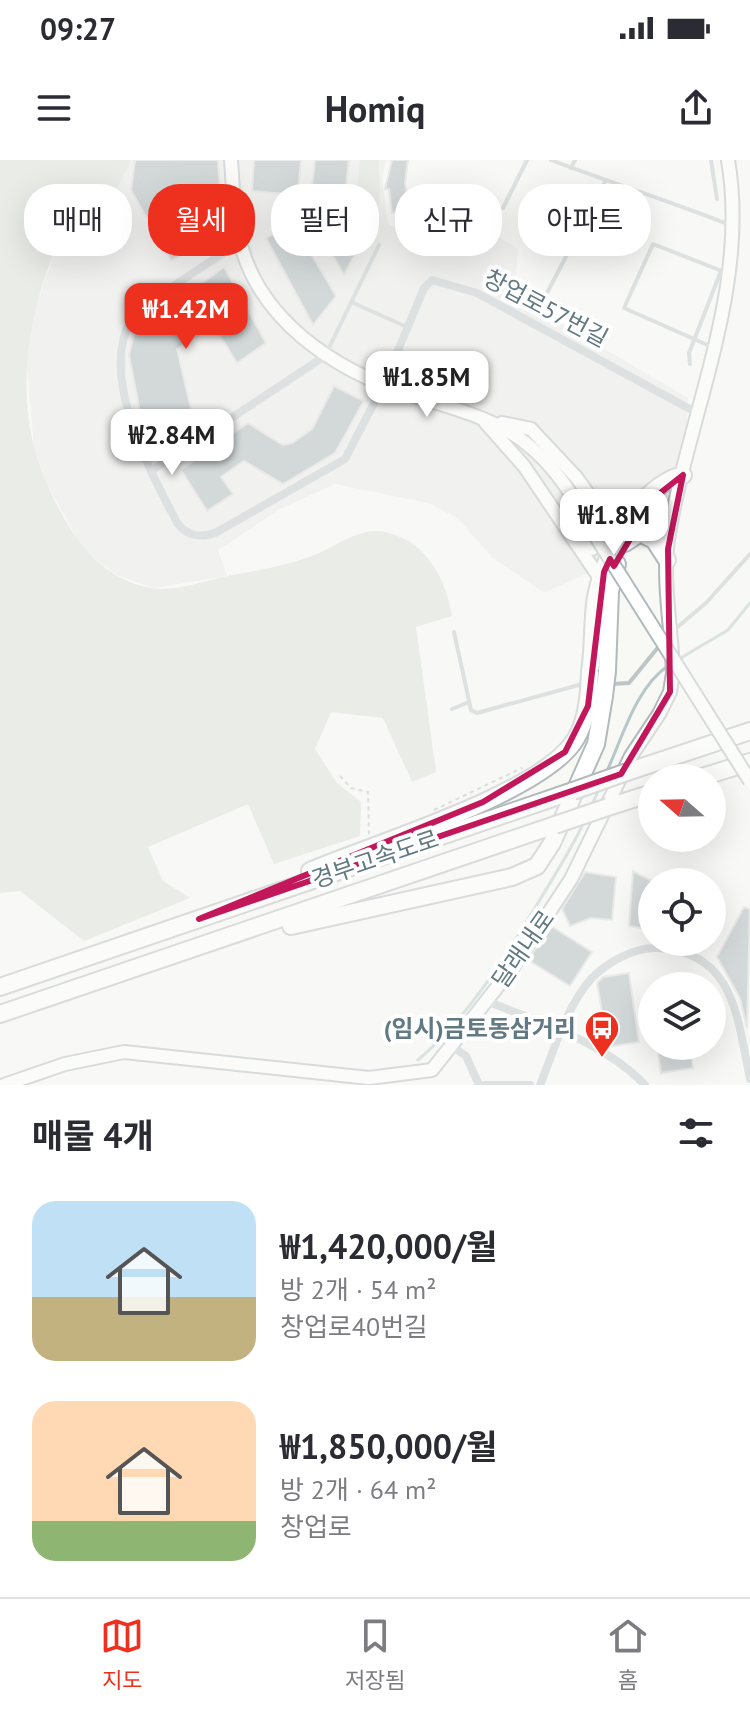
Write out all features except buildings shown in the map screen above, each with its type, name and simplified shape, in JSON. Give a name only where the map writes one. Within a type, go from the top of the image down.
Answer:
[{"type":"highway","points":[[598,672],[588,614],[601,580],[619,540],[648,496],[665,480],[683,475]]},
{"type":"highway","points":[[207,943],[388,906],[526,873],[544,859],[596,744],[598,672],[612,578],[625,543],[655,497],[683,475]]},
{"type":"highway","points":[[625,543],[644,533],[654,540],[667,560]]},
{"type":"highway","points":[[199,919],[342,857],[483,802],[553,763],[581,730],[597,694]]},
{"type":"highway","name":"경부고속도로","points":[[0,987],[750,731]]},
{"type":"highway","points":[[726,770],[750,762]]},
{"type":"highway","name":"경부고속도로","points":[[0,1014],[638,797]]},
{"type":"street","points":[[231,160],[234,184]]},
{"type":"street","points":[[672,639],[667,560],[683,475],[716,348],[736,228],[735,187],[728,160]]},
{"type":"street","points":[[218,256],[155,296],[140,308],[129,324],[123,358],[126,403],[133,437],[151,471],[325,356]]},
{"type":"street","points":[[247,256],[257,278],[288,324],[325,356],[383,386],[483,420],[522,439],[541,456],[572,493],[593,532],[750,781]]},
{"type":"street","name":"창업로57번길","points":[[151,471],[180,528],[201,536],[214,534],[344,460],[383,386],[427,283],[444,281],[492,301],[699,414]]},
{"type":"street","points":[[483,420],[531,429],[576,477],[607,520],[608,534],[602,544],[592,549],[576,543]]},
{"type":"street","points":[[483,420],[524,466],[601,580]]},
{"type":"street","points":[[607,520],[630,514],[648,496]]},
{"type":"street","name":"달래내로","points":[[4,1085],[65,1064],[124,1052],[369,1078],[432,1070],[513,967],[587,852],[588,838],[631,756],[670,692],[672,639]]},
{"type":"street","points":[[540,1085],[562,1033],[591,979],[612,963],[650,948],[699,957],[722,981],[734,1004],[750,1079]]},
{"type":"street","points":[[487,1001],[596,1047],[623,1064],[645,1085]]},
{"type":"street","points":[[453,1047],[466,1056],[481,1085],[530,1085]]},
{"type":"lane","points":[[503,208],[527,160]]},
{"type":"lane","points":[[551,160],[605,182],[639,189],[736,228]]},
{"type":"lane","points":[[571,168],[575,160]]},
{"type":"lane","points":[[711,160],[717,199]]},
{"type":"lane","points":[[547,293],[605,182]]},
{"type":"lane","points":[[690,364],[689,353],[697,341],[727,273],[653,244],[624,308],[697,341],[716,348]]},
{"type":"lane","points":[[325,356],[374,256]]},
{"type":"lane","points":[[351,302],[407,327]]},
{"type":"lane","points":[[454,632],[471,710],[486,714],[577,684],[629,683],[750,554]]},
{"type":"lane","points":[[452,709],[469,702]]},
{"type":"path","points":[[434,810],[524,767]]},
{"type":"path","points":[[340,776],[351,788],[368,792],[367,831],[372,839]]},
{"type":"highlighted area","points":[[683,475],[668,549],[670,692],[621,774],[199,919],[483,802],[565,752],[588,706],[604,572],[610,559],[614,566],[655,497]]},
{"type":"shaded area","points":[[0,160],[131,160],[119,184],[24,184],[24,256],[53,256],[31,334],[27,396],[37,456],[56,503],[75,536],[100,564],[132,583],[151,588],[187,586],[290,563],[366,532],[385,532],[412,544],[432,563],[439,575],[452,616],[416,627],[436,772],[412,782],[383,718],[331,712],[315,749],[337,783],[361,802],[360,836],[274,864],[248,804],[148,847],[163,881],[190,898],[84,941],[20,891],[0,893]]},
{"type":"shaded area","points":[[131,160],[386,160],[382,179],[388,224],[395,228],[395,256],[502,256],[502,239],[518,249],[514,296],[688,398],[686,440],[667,498],[586,574],[544,593],[493,558],[457,518],[428,503],[335,484],[278,510],[218,550],[227,576],[153,588],[117,575],[83,549],[45,480],[34,448],[26,358],[32,318],[53,256],[132,256],[132,184],[117,184]]},
{"type":"shaded area","points":[[360,160],[379,160],[380,198],[379,202],[379,184],[358,184]]},
{"type":"waterway","points":[[679,659],[728,630],[750,603]]},
{"type":"waterway","points":[[607,771],[639,699],[669,665]]},
{"type":"waterway","points":[[591,807],[599,789]]},
{"type":"waterway","points":[[418,1060],[453,1026],[496,969],[584,822]]},
{"type":"place","name":"(임시)금토동삼거리","points":[[602,1059]]}]
